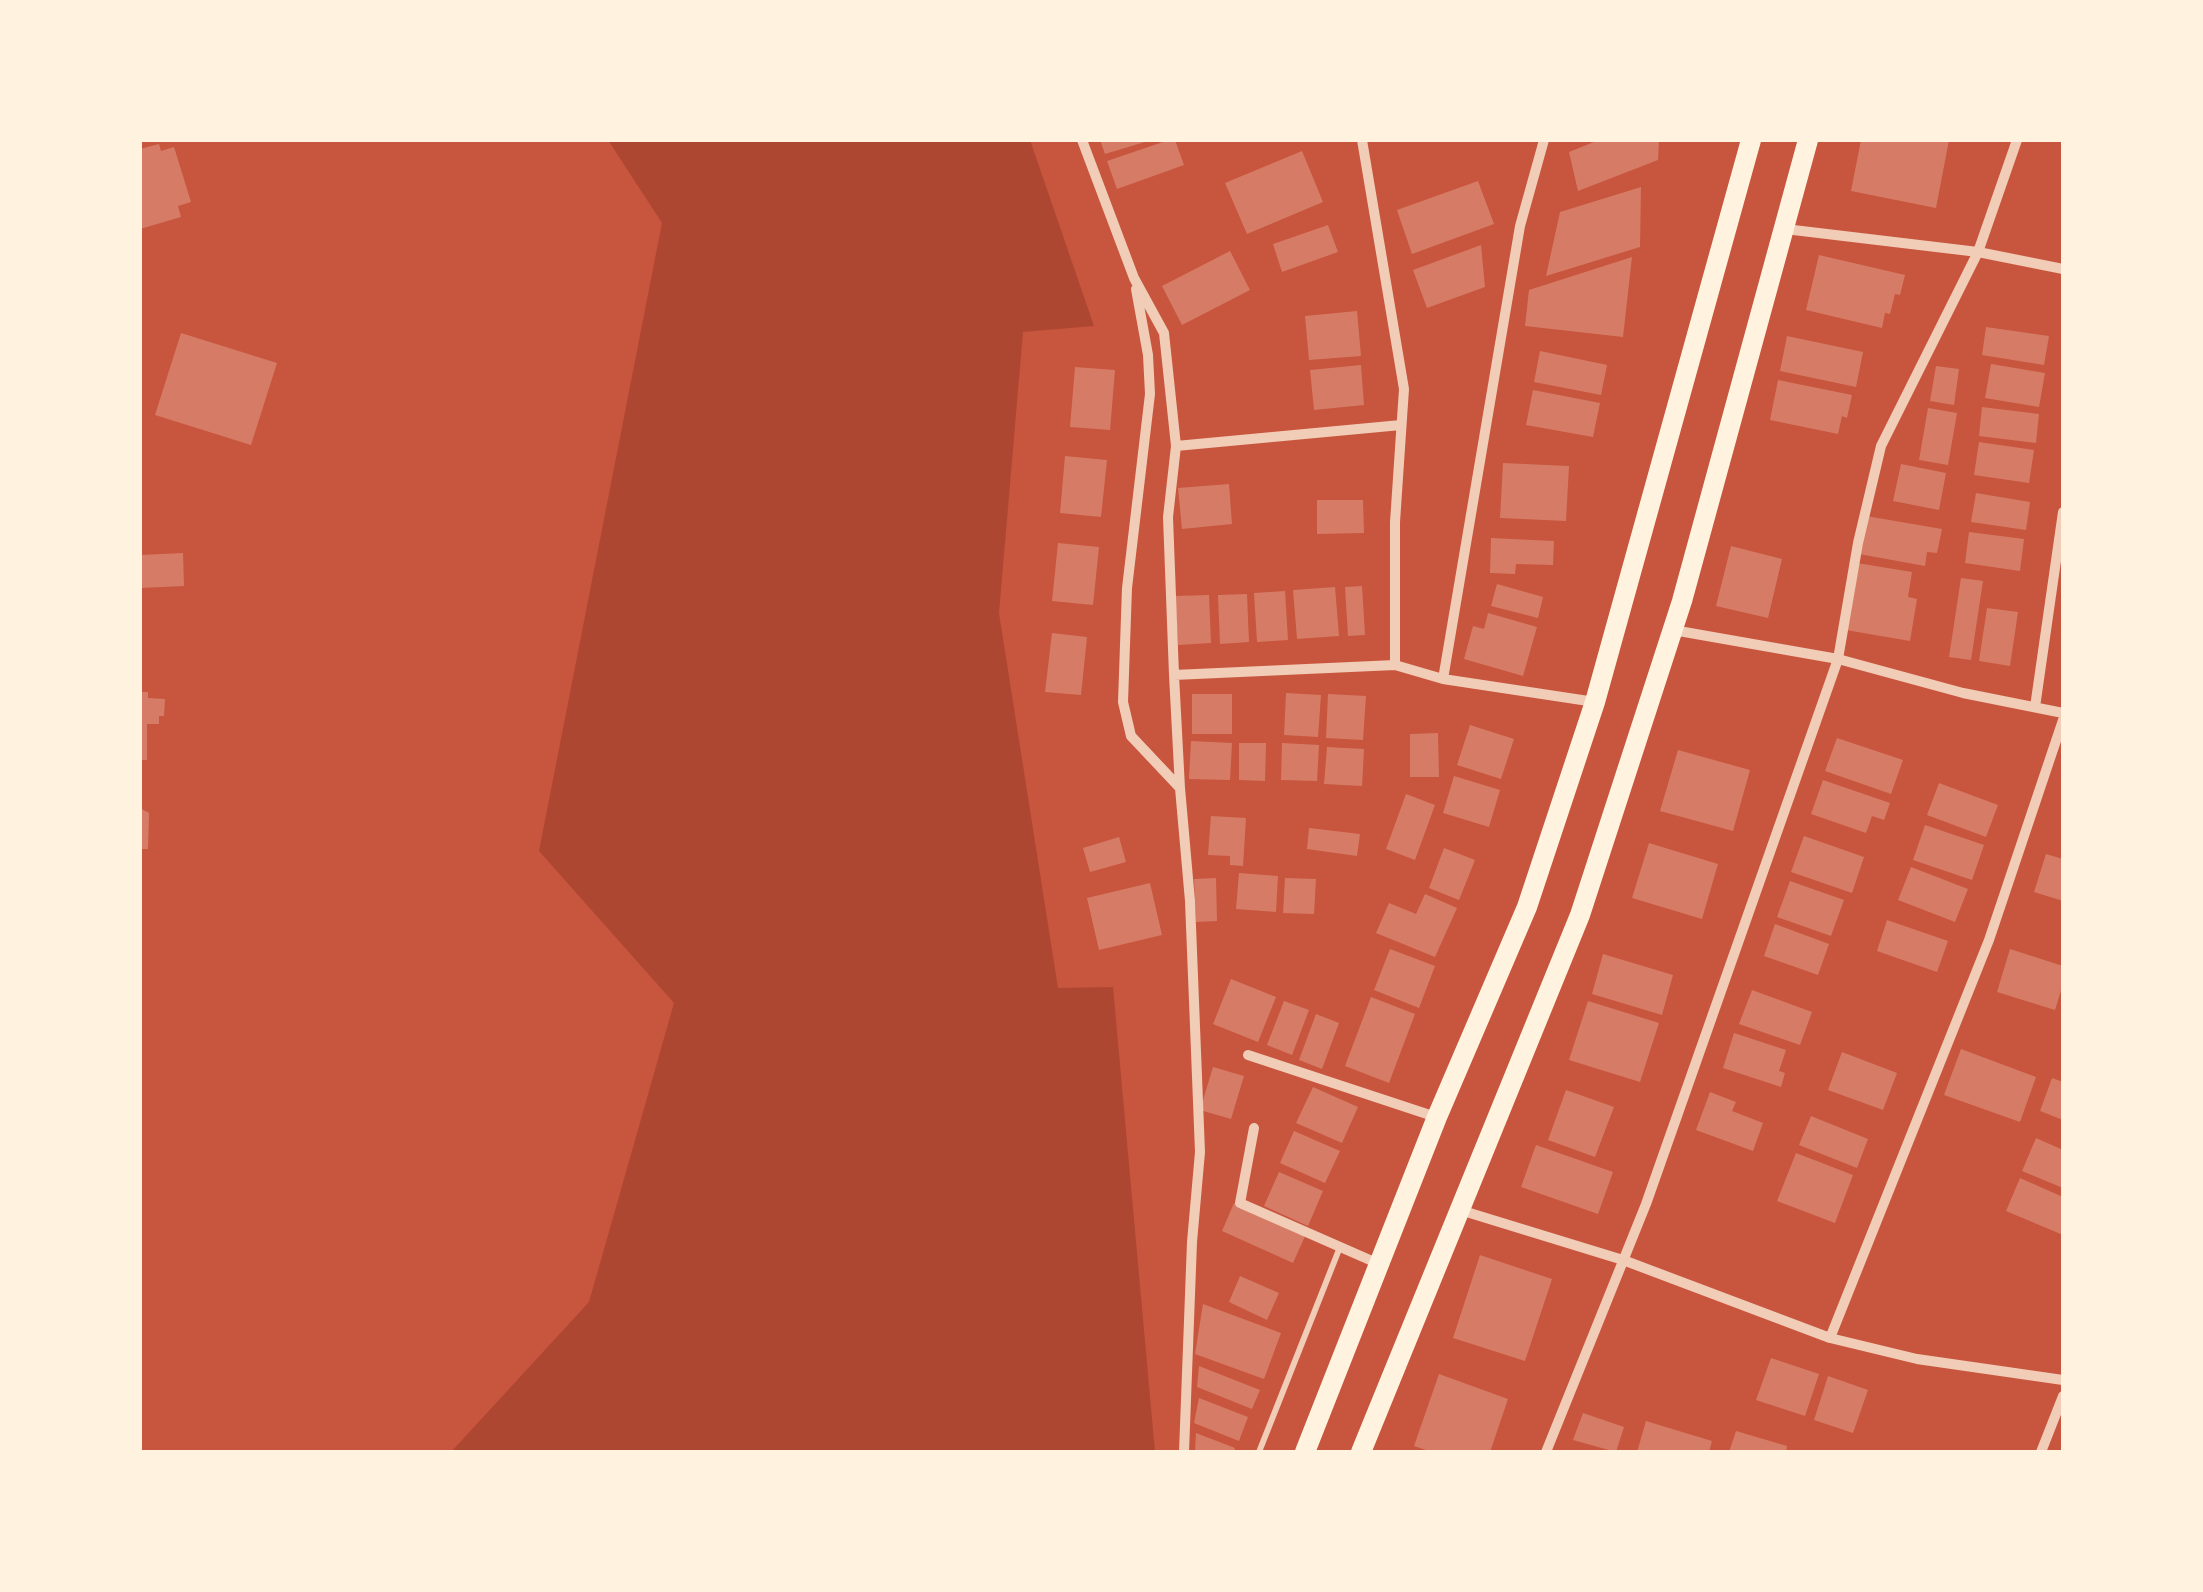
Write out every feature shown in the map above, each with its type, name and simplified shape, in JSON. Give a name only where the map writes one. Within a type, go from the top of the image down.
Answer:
[{"type":"main road","points":[[1305,1452],[1437,1117],[1527,907],[1594,702],[1751,140]]},
{"type":"main road","points":[[1361,1452],[1580,915],[1673,630],[1808,140]]},
{"type":"street","points":[[1082,140],[1134,278],[1164,333],[1176,446],[1168,517],[1200,1152],[1192,1242],[1184,1452]]},
{"type":"street","points":[[1362,140],[1404,389],[1395,522],[1395,666]]},
{"type":"street","points":[[1443,680],[1520,226],[1544,140]]},
{"type":"street","points":[[1547,1452],[1646,1204],[1838,659],[1858,543],[1881,446],[1978,252],[2017,140]]},
{"type":"street","points":[[1784,229],[1978,252],[2063,269]]},
{"type":"street","points":[[1134,278],[1148,355],[1150,394],[1131,541],[1123,702],[1131,736],[1180,788]]},
{"type":"street","points":[[1176,446],[1401,425]]},
{"type":"street","points":[[2035,708],[2063,512]]},
{"type":"street","points":[[1673,630],[1838,659],[2063,716],[1989,940],[1830,1338]]},
{"type":"street","points":[[1174,675],[1395,666],[1443,680],[1594,702]]},
{"type":"street","points":[[1248,1055],[1437,1117]]},
{"type":"street","points":[[1254,1128],[1240,1203],[1380,1265]]},
{"type":"street","points":[[1460,1210],[1622,1260],[1830,1338],[1917,1359],[2063,1380]]},
{"type":"street","points":[[2041,1452],[2063,1396]]},
{"type":"lane","points":[[1258,1452],[1340,1247]]},
{"type":"shaded area","points":[[608,140],[1030,140],[1094,326],[1023,332],[999,613],[1058,988],[1113,987],[1155,1452],[451,1452],[589,1302],[674,1003],[539,851],[662,223]]},
{"type":"building","points":[[1100,140],[1148,140],[1148,141],[1105,154]]},
{"type":"building","points":[[1175,140],[1184,165],[1117,189],[1107,161]]},
{"type":"building","points":[[1599,140],[1659,140],[1658,160],[1578,191],[1569,152]]},
{"type":"building","points":[[1861,140],[1949,140],[1936,208],[1851,191]]},
{"type":"building","points":[[159,144],[161,151],[174,147],[191,202],[178,206],[181,217],[140,229],[140,149]]},
{"type":"building","points":[[1302,151],[1323,202],[1247,234],[1225,183]]},
{"type":"building","points":[[1478,181],[1494,224],[1412,254],[1397,210]]},
{"type":"building","points":[[1641,187],[1640,247],[1546,276],[1560,212]]},
{"type":"building","points":[[1328,225],[1338,252],[1282,272],[1273,244]]},
{"type":"building","points":[[1481,245],[1485,287],[1427,308],[1413,270]]},
{"type":"building","points":[[1230,251],[1250,290],[1182,325],[1162,286]]},
{"type":"building","points":[[1819,255],[1905,275],[1900,295],[1895,294],[1882,328],[1806,310]]},
{"type":"building","points":[[1632,257],[1623,337],[1525,326],[1529,290]]},
{"type":"building","points":[[1357,311],[1361,356],[1309,360],[1305,316]]},
{"type":"building","points":[[1986,327],[2049,336],[2044,365],[1982,355]]},
{"type":"building","points":[[181,333],[277,363],[251,445],[155,415]]},
{"type":"building","points":[[1787,336],[1863,352],[1856,387],[1780,371]]},
{"type":"building","points":[[1540,351],[1607,365],[1601,395],[1534,382]]},
{"type":"building","points":[[1991,364],[2045,373],[2039,407],[1985,398]]},
{"type":"building","points":[[1361,365],[1364,405],[1314,410],[1310,370]]},
{"type":"building","points":[[1936,366],[1959,369],[1954,405],[1930,401]]},
{"type":"building","points":[[1075,367],[1115,370],[1110,430],[1070,427]]},
{"type":"building","points":[[1778,380],[1852,395],[1847,418],[1842,416],[1838,434],[1770,420]]},
{"type":"building","points":[[1533,390],[1600,403],[1593,437],[1526,425]]},
{"type":"building","points":[[1982,407],[2039,414],[2036,443],[1979,436]]},
{"type":"building","points":[[1928,408],[1957,413],[1948,465],[1919,460]]},
{"type":"building","points":[[1979,442],[2034,450],[2029,483],[1974,475]]},
{"type":"building","points":[[1065,456],[1107,460],[1101,517],[1060,513]]},
{"type":"building","points":[[1503,463],[1569,466],[1566,521],[1500,518]]},
{"type":"building","points":[[1901,464],[1946,473],[1939,510],[1893,501]]},
{"type":"building","points":[[1229,484],[1232,524],[1182,529],[1178,488]]},
{"type":"building","points":[[1976,493],[2030,502],[2026,530],[1971,522]]},
{"type":"building","points":[[1317,500],[1363,500],[1364,533],[1317,534]]},
{"type":"building","points":[[1866,516],[1942,529],[1937,553],[1927,552],[1925,566],[1859,554]]},
{"type":"building","points":[[1969,532],[2024,539],[2020,571],[1965,563]]},
{"type":"building","points":[[1491,538],[1554,541],[1553,565],[1516,564],[1515,574],[1490,573]]},
{"type":"building","points":[[1058,543],[1099,547],[1093,605],[1052,601]]},
{"type":"building","points":[[1731,546],[1782,559],[1768,618],[1716,606]]},
{"type":"building","points":[[183,553],[184,586],[140,588],[140,555]]},
{"type":"building","points":[[1857,563],[1912,572],[1908,597],[1917,599],[1910,641],[1846,630]]},
{"type":"building","points":[[1961,578],[1983,581],[1971,660],[1949,657]]},
{"type":"building","points":[[1497,584],[1543,597],[1538,618],[1491,606]]},
{"type":"building","points":[[1362,586],[1365,635],[1348,636],[1345,587]]},
{"type":"building","points":[[1335,587],[1339,636],[1297,639],[1293,590]]},
{"type":"building","points":[[1285,591],[1288,640],[1257,642],[1254,593]]},
{"type":"building","points":[[1247,594],[1249,642],[1220,644],[1218,595]]},
{"type":"building","points":[[1209,595],[1211,643],[1178,645],[1175,596]]},
{"type":"building","points":[[1987,608],[2018,612],[2010,666],[1979,661]]},
{"type":"building","points":[[1488,613],[1537,627],[1523,676],[1464,659],[1473,626],[1484,629]]},
{"type":"building","points":[[1052,633],[1087,637],[1081,695],[1045,692]]},
{"type":"building","points":[[140,692],[148,692],[148,698],[165,699],[159,724],[147,724],[147,760],[140,760]]},
{"type":"building","points":[[1286,693],[1321,695],[1318,737],[1284,735]]},
{"type":"building","points":[[1192,694],[1232,694],[1232,734],[1192,734]]},
{"type":"building","points":[[1328,694],[1366,696],[1363,740],[1326,738]]},
{"type":"building","points":[[1470,725],[1514,739],[1501,779],[1457,765]]},
{"type":"building","points":[[1438,733],[1439,777],[1410,777],[1410,734]]},
{"type":"building","points":[[1837,738],[1903,760],[1891,794],[1825,771]]},
{"type":"building","points":[[1191,741],[1232,743],[1230,780],[1189,779]]},
{"type":"building","points":[[1239,743],[1266,743],[1265,781],[1239,780]]},
{"type":"building","points":[[1282,743],[1319,745],[1317,781],[1281,780]]},
{"type":"building","points":[[1327,747],[1364,749],[1362,786],[1324,784]]},
{"type":"building","points":[[1678,750],[1750,770],[1733,831],[1660,811]]},
{"type":"building","points":[[1454,776],[1500,790],[1489,827],[1443,813]]},
{"type":"building","points":[[1823,780],[1890,803],[1884,820],[1872,816],[1866,833],[1811,814]]},
{"type":"building","points":[[1939,783],[1998,805],[1986,837],[1927,815]]},
{"type":"building","points":[[1406,794],[1435,805],[1415,860],[1386,849]]},
{"type":"building","points":[[140,808],[149,813],[148,849],[140,849]]},
{"type":"building","points":[[1211,816],[1246,818],[1243,866],[1230,865],[1230,856],[1208,855]]},
{"type":"building","points":[[1925,825],[1984,845],[1972,880],[1913,860]]},
{"type":"building","points":[[1309,828],[1360,834],[1357,856],[1307,849]]},
{"type":"building","points":[[1804,836],[1864,857],[1852,893],[1791,872]]},
{"type":"building","points":[[1119,837],[1126,862],[1090,872],[1083,848]]},
{"type":"building","points":[[1649,843],[1718,864],[1702,919],[1632,898]]},
{"type":"building","points":[[1444,848],[1475,860],[1459,900],[1429,888]]},
{"type":"building","points":[[2046,854],[2063,859],[2063,901],[2034,892]]},
{"type":"building","points":[[1911,867],[1968,889],[1955,922],[1898,900]]},
{"type":"building","points":[[1239,873],[1278,876],[1276,912],[1236,909]]},
{"type":"building","points":[[1216,878],[1217,921],[1196,922],[1194,879]]},
{"type":"building","points":[[1285,878],[1316,879],[1314,914],[1283,913]]},
{"type":"building","points":[[1790,881],[1844,900],[1831,936],[1777,917]]},
{"type":"building","points":[[1150,883],[1162,935],[1099,950],[1087,898]]},
{"type":"building","points":[[1425,894],[1457,908],[1435,957],[1376,933],[1389,903],[1416,914]]},
{"type":"building","points":[[1887,920],[1948,941],[1937,972],[1877,951]]},
{"type":"building","points":[[1775,924],[1829,944],[1818,975],[1764,956]]},
{"type":"building","points":[[1390,949],[1435,966],[1419,1008],[1374,990]]},
{"type":"building","points":[[2010,949],[2063,966],[2063,984],[2055,1010],[1997,992]]},
{"type":"building","points":[[1603,954],[1673,975],[1662,1015],[1592,994]]},
{"type":"building","points":[[1231,979],[1276,997],[1258,1042],[1213,1024]]},
{"type":"building","points":[[1752,990],[1812,1012],[1800,1045],[1739,1024]]},
{"type":"building","points":[[1371,997],[1415,1014],[1389,1083],[1345,1066]]},
{"type":"building","points":[[1284,1001],[1309,1010],[1292,1055],[1267,1045]]},
{"type":"building","points":[[1588,1001],[1659,1023],[1640,1082],[1569,1060]]},
{"type":"building","points":[[1316,1014],[1339,1023],[1322,1069],[1299,1060]]},
{"type":"building","points":[[1734,1033],[1786,1050],[1779,1071],[1785,1073],[1781,1087],[1723,1068]]},
{"type":"building","points":[[1961,1049],[2036,1077],[2020,1122],[1944,1095]]},
{"type":"building","points":[[1842,1052],[1897,1073],[1883,1110],[1828,1090]]},
{"type":"building","points":[[1213,1067],[1244,1076],[1231,1119],[1200,1110]]},
{"type":"building","points":[[2052,1078],[2063,1082],[2063,1120],[2040,1111]]},
{"type":"building","points":[[1313,1087],[1358,1107],[1342,1143],[1296,1123]]},
{"type":"building","points":[[1566,1090],[1614,1107],[1595,1157],[1548,1140]]},
{"type":"building","points":[[1710,1092],[1736,1102],[1732,1111],[1763,1123],[1753,1151],[1696,1130]]},
{"type":"building","points":[[1811,1116],[1868,1139],[1857,1168],[1799,1145]]},
{"type":"building","points":[[1294,1131],[1340,1151],[1325,1183],[1280,1163]]},
{"type":"building","points":[[2036,1138],[2063,1150],[2063,1188],[2022,1171]]},
{"type":"building","points":[[1536,1145],[1613,1172],[1598,1214],[1521,1187]]},
{"type":"building","points":[[1796,1153],[1853,1175],[1835,1223],[1777,1201]]},
{"type":"building","points":[[1279,1172],[1323,1191],[1308,1226],[1264,1206]]},
{"type":"building","points":[[2020,1178],[2063,1197],[2063,1235],[2006,1211]]},
{"type":"building","points":[[1234,1203],[1306,1234],[1293,1263],[1222,1231]]},
{"type":"building","points":[[1480,1255],[1552,1279],[1525,1361],[1453,1338]]},
{"type":"building","points":[[1240,1276],[1279,1293],[1267,1320],[1229,1302]]},
{"type":"building","points":[[1203,1304],[1281,1333],[1264,1379],[1195,1354]]},
{"type":"building","points":[[1771,1358],[1819,1374],[1805,1416],[1756,1400]]},
{"type":"building","points":[[1199,1366],[1260,1390],[1252,1409],[1197,1387]]},
{"type":"building","points":[[1439,1374],[1508,1399],[1490,1452],[1432,1452],[1414,1446]]},
{"type":"building","points":[[1828,1376],[1868,1390],[1853,1433],[1814,1420]]},
{"type":"building","points":[[1199,1398],[1248,1417],[1239,1441],[1194,1423]]},
{"type":"building","points":[[1583,1413],[1624,1427],[1616,1452],[1573,1440]]},
{"type":"building","points":[[1646,1421],[1712,1441],[1709,1452],[1637,1452]]},
{"type":"building","points":[[1736,1431],[1787,1446],[1786,1452],[1729,1452]]},
{"type":"building","points":[[1196,1433],[1235,1448],[1234,1452],[1195,1452]]}]
